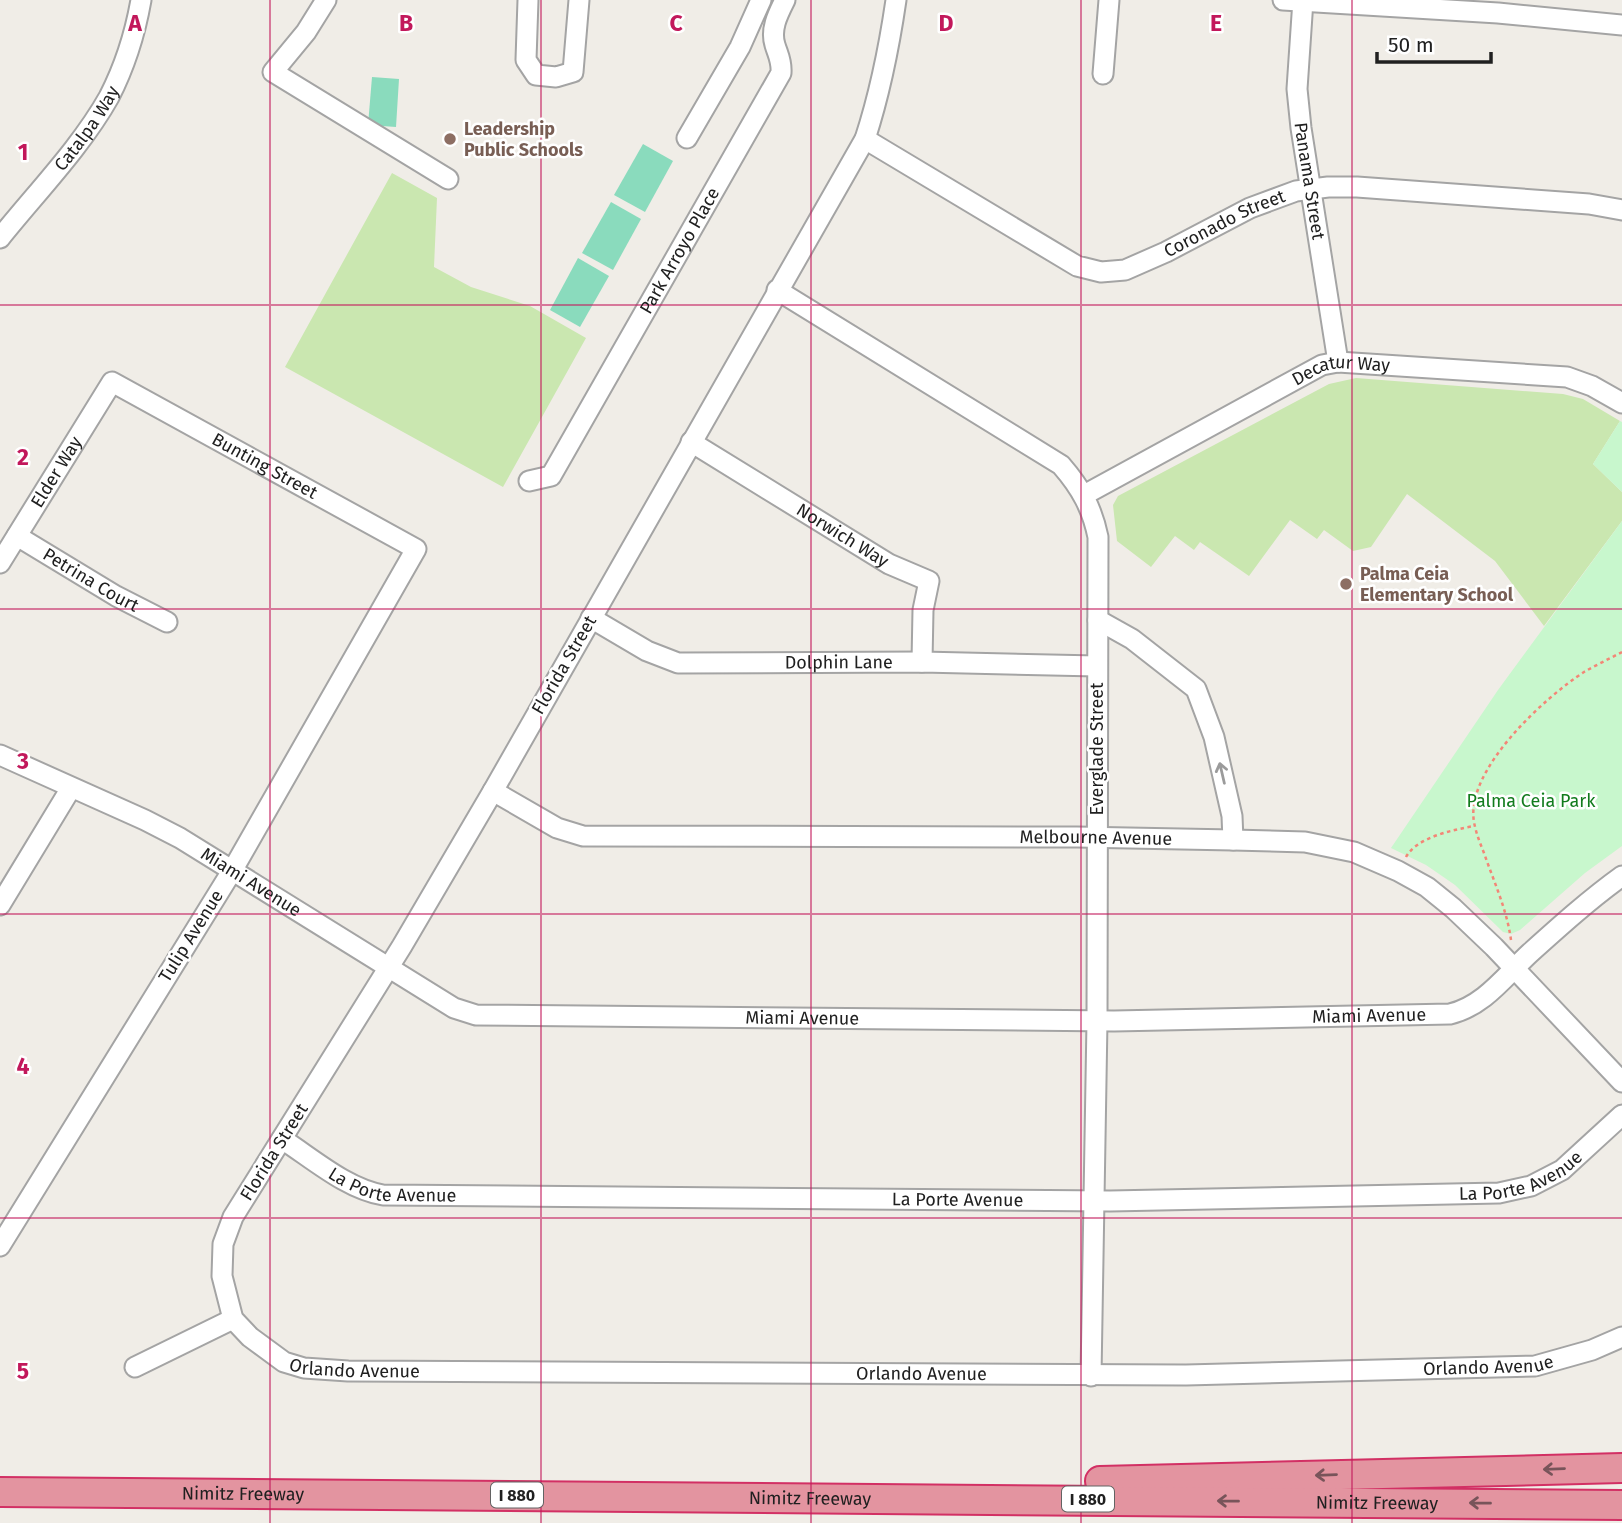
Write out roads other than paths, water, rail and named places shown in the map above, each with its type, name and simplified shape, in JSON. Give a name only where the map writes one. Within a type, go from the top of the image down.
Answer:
[{"type":"highway","points":[[1034,1499],[1052,1482],[1616,1465]]},
{"type":"highway","name":"Nimitz Freeway","points":[[0,1492],[1622,1505]]},
{"type":"highway","name":"I 880","points":[[0,1509],[1122,1516],[1142,1500]]},
{"type":"street","name":"Catalpa Way","points":[[0,238],[91,126],[109,97],[123,67],[142,0]]},
{"type":"street","points":[[326,0],[306,32],[273,72],[448,178]]},
{"type":"street","points":[[528,0],[526,60],[536,75],[556,76],[573,72],[579,0]]},
{"type":"street","points":[[687,138],[740,47],[761,0]]},
{"type":"street","name":"Park Arroyo Place","points":[[529,481],[551,476],[782,73],[782,61],[775,44],[773,29],[785,0]]},
{"type":"street","name":"Florida Street","points":[[233,1319],[222,1276],[223,1244],[233,1217],[388,968],[493,791],[864,139],[884,74],[896,0]]},
{"type":"street","points":[[1103,74],[1109,0]]},
{"type":"street","points":[[1283,0],[1499,6],[1622,24]]},
{"type":"street","name":"Panama Street","points":[[1303,1],[1297,89],[1338,362]]},
{"type":"street","name":"Coronado Street","points":[[864,139],[1077,266],[1101,272],[1125,270],[1166,253],[1250,208],[1296,191],[1311,189],[1357,187],[1589,204],[1622,210]]},
{"type":"street","name":"Everglade Street","points":[[778,290],[1061,465],[1084,495],[1093,514],[1098,537],[1098,620],[1097,1021],[1091,1376]]},
{"type":"street","name":"Decatur Way","points":[[1084,495],[1322,365],[1338,362],[1567,377],[1592,386],[1622,403]]},
{"type":"street","name":"Elder Way","points":[[0,563],[112,382]]},
{"type":"street","name":"Bunting Street","points":[[112,382],[416,549]]},
{"type":"street","name":"Norwich Way","points":[[691,442],[889,564],[929,581],[923,610],[922,662]]},
{"type":"street","name":"Petrina Court","points":[[17,536],[116,596],[167,622]]},
{"type":"street","name":"Tulip Avenue","points":[[0,1246],[232,871],[416,549]]},
{"type":"street","name":"Dolphin Lane","points":[[591,618],[647,651],[678,663],[922,662],[1097,666]]},
{"type":"street","points":[[1098,620],[1132,639],[1196,689],[1214,737],[1232,816],[1233,840]]},
{"type":"street","name":"Miami Avenue","points":[[0,755],[157,826],[454,1008],[476,1015],[1097,1021],[1450,1014],[1465,1010],[1481,1000],[1514,968],[1622,876]]},
{"type":"street","points":[[0,905],[71,788]]},
{"type":"street","name":"Melbourne Avenue","points":[[493,791],[557,828],[583,836],[1233,840],[1305,842],[1354,852],[1427,887],[1453,908],[1622,1082]]},
{"type":"street","name":"La Porte Avenue","points":[[282,1139],[355,1185],[371,1193],[383,1195],[1093,1201],[1499,1193],[1531,1186],[1562,1170],[1622,1115]]},
{"type":"street","points":[[135,1367],[233,1319]]},
{"type":"street","name":"Orlando Avenue","points":[[233,1319],[267,1351],[284,1362],[304,1368],[348,1371],[1091,1376],[1535,1366],[1592,1350],[1622,1337]]},
{"type":"place","name":"Leadership Public Schools","points":[[450,139]]},
{"type":"place","name":"Palma Ceia Elementary School","points":[[1346,584]]},
{"type":"park label","name":"Palma Ceia Park","points":[[1531,801]]}]
